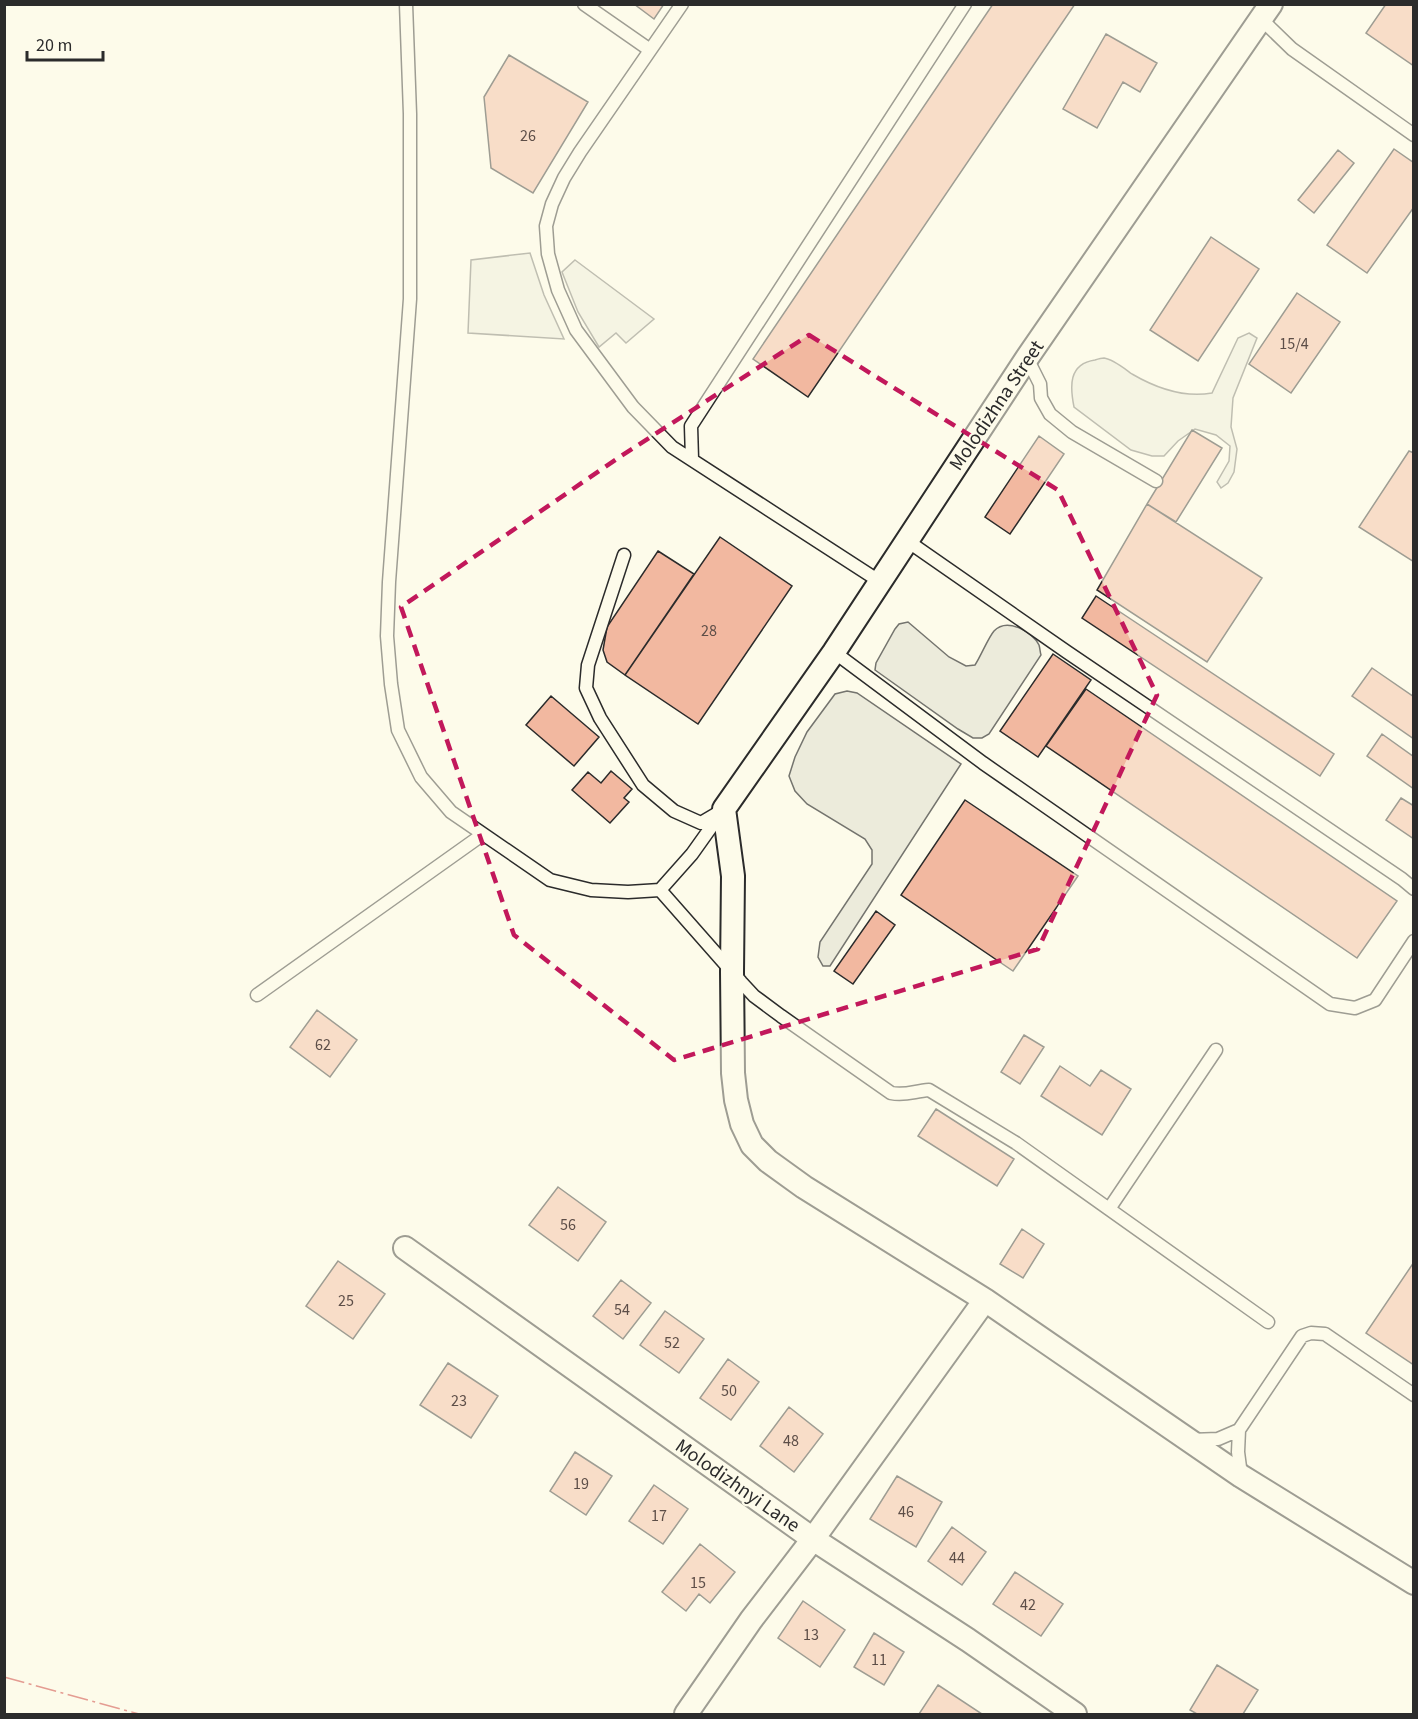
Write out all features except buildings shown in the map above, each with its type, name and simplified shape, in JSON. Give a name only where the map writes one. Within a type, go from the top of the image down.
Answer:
[{"type":"street","name":"Molodizhna Street","points":[[724,809],[834,652],[1027,358],[1266,12]]},
{"type":"street","points":[[724,809],[734,876],[733,1073],[742,1124],[752,1145],[768,1161],[804,1187],[985,1300],[1241,1476],[1413,1583]]},
{"type":"street","name":"Molodizhnyi Lane","points":[[405,1248],[813,1539],[1075,1714]]},
{"type":"street","points":[[687,1714],[752,1620],[985,1300]]},
{"type":"lane","points":[[406,4],[410,114],[410,299],[387,636],[398,730],[420,777],[451,812],[550,880],[591,890],[628,892],[660,890],[692,854],[724,809]]},
{"type":"lane","points":[[584,4],[650,50]]},
{"type":"lane","points":[[682,4],[580,152],[552,204],[546,226],[548,254],[558,290],[576,330],[633,407],[672,447],[879,581]]},
{"type":"lane","points":[[692,459],[691,426],[965,4]]},
{"type":"lane","points":[[1266,12],[1292,49],[1413,135]]},
{"type":"lane","points":[[1027,358],[1040,384],[1041,398],[1050,414],[1072,432],[1156,481]]},
{"type":"lane","points":[[906,540],[1402,879],[1413,889]]},
{"type":"lane","points":[[624,555],[588,665],[586,688],[600,718],[644,785],[674,811],[701,823],[724,809]]},
{"type":"lane","points":[[834,652],[983,763],[1330,1004],[1355,1008],[1375,1000],[1413,940]]},
{"type":"lane","points":[[257,995],[482,835]]},
{"type":"lane","points":[[660,890],[754,996],[891,1093],[903,1095],[929,1090],[1016,1143],[1268,1322]]},
{"type":"lane","points":[[1109,1209],[1216,1050]]},
{"type":"lane","points":[[1241,1476],[1238,1452],[1239,1430],[1302,1336],[1311,1333],[1325,1334],[1413,1395]]},
{"type":"lane","points":[[1187,1440],[1218,1439],[1239,1430]]},
{"type":"highlighted area","points":[[809,335],[1058,490],[1157,695],[1038,949],[674,1060],[514,935],[401,607],[621,456]]},
{"type":"shaded area","points":[[530,253],[544,295],[564,339],[468,333],[471,260]]},
{"type":"shaded area","points":[[575,260],[654,319],[626,343],[616,333],[599,347],[578,312],[562,272]]},
{"type":"shaded area","points":[[1249,333],[1257,338],[1233,398],[1231,427],[1237,449],[1234,472],[1228,483],[1221,488],[1217,482],[1229,461],[1230,446],[1216,435],[1195,429],[1178,441],[1164,456],[1152,456],[1131,450],[1074,407],[1072,384],[1075,371],[1086,362],[1103,358],[1119,364],[1151,384],[1170,391],[1191,394],[1212,393],[1238,338]]},
{"type":"shaded area","points":[[908,622],[949,657],[966,666],[975,665],[992,634],[999,627],[1006,625],[1019,628],[1036,640],[1041,655],[989,734],[982,738],[973,738],[875,670],[876,663],[895,629],[899,624]]},
{"type":"shaded area","points":[[847,691],[857,693],[961,764],[830,966],[823,966],[818,957],[820,942],[872,864],[872,850],[865,839],[807,804],[795,791],[789,776],[807,732],[835,694]]},
{"type":"power","points":[[4,1677],[139,1714]]}]
